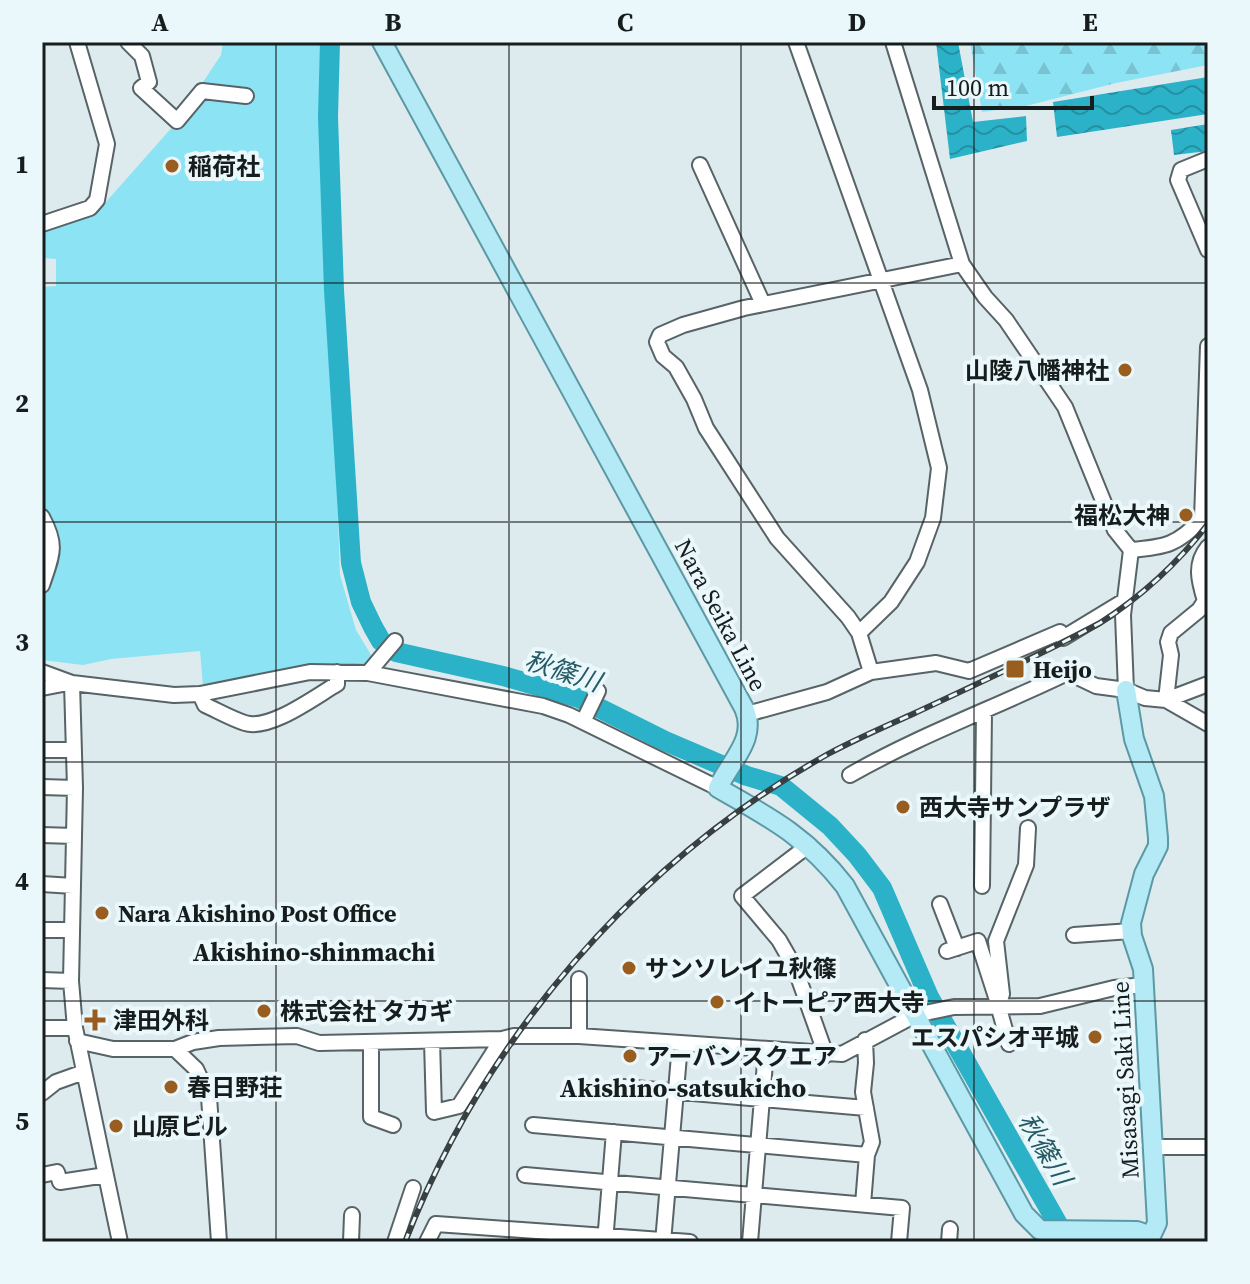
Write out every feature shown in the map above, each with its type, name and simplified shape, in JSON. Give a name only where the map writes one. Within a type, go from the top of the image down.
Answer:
[{"type":"main road","name":"Nara Seika Line","points":[[382,42],[747,714],[745,744],[720,784]]},
{"type":"main road","points":[[1126,690],[1134,739],[1154,796],[1158,838],[1158,846],[1144,874],[1131,931]]},
{"type":"main road","points":[[720,784],[794,832],[845,886],[918,1014],[1024,1214],[1040,1230],[1137,1231],[1152,1239]]},
{"type":"main road","name":"Misasagi Saki Line","points":[[1131,931],[1143,969],[1157,1223],[1152,1239]]},
{"type":"street","points":[[42,224],[90,208],[97,200],[107,144],[77,42]]},
{"type":"street","points":[[128,42],[142,56],[149,82],[141,88],[177,121],[202,91],[246,96]]},
{"type":"street","points":[[796,42],[920,390],[939,468],[933,518],[917,562],[891,602],[859,633]]},
{"type":"street","points":[[893,42],[962,264],[1006,320],[1065,407],[1115,530],[1131,550],[1123,615],[1126,690]]},
{"type":"street","points":[[1208,159],[1181,170],[1178,180],[1208,250]]},
{"type":"street","points":[[700,165],[763,304]]},
{"type":"street","points":[[871,672],[859,633],[777,538],[706,428],[676,367],[663,356],[657,342],[660,335],[683,325],[763,304],[962,264]]},
{"type":"street","points":[[1131,550],[1176,543],[1202,519],[1208,346]]},
{"type":"street","points":[[42,517],[54,550],[42,585]]},
{"type":"street","points":[[1166,700],[1171,655],[1168,642],[1171,633],[1199,610],[1205,601],[1198,566],[1208,547]]},
{"type":"street","points":[[747,714],[827,692],[871,672],[936,663],[969,671],[1060,632],[1063,638],[1124,601]]},
{"type":"street","points":[[368,673],[395,641]]},
{"type":"street","points":[[42,672],[72,683],[164,694],[200,694],[310,672],[368,673],[543,706],[720,784]]},
{"type":"street","points":[[200,694],[205,705],[248,725],[265,723],[337,684],[337,672]]},
{"type":"street","points":[[850,775],[893,750],[1063,675],[1073,675],[1096,686],[1126,690],[1145,698],[1166,700],[1208,724]]},
{"type":"street","points":[[42,688],[72,683]]},
{"type":"street","points":[[72,683],[75,788],[71,981],[76,1034],[120,1242]]},
{"type":"street","points":[[1166,700],[1208,684]]},
{"type":"street","points":[[583,722],[598,691]]},
{"type":"street","points":[[982,886],[984,712]]},
{"type":"street","points":[[42,750],[74,750]]},
{"type":"street","points":[[42,787],[75,788]]},
{"type":"street","points":[[998,1005],[1002,994],[996,941],[1026,865],[1028,828]]},
{"type":"street","points":[[42,835],[74,836]]},
{"type":"street","points":[[809,845],[742,896],[779,940],[795,968],[826,1055]]},
{"type":"street","points":[[42,884],[73,886]]},
{"type":"street","points":[[940,904],[952,949],[978,941],[1009,1044]]},
{"type":"street","points":[[42,930],[72,930]]},
{"type":"street","points":[[1074,935],[1131,931]]},
{"type":"street","points":[[579,979],[579,1036]]},
{"type":"street","points":[[42,980],[71,981]]},
{"type":"street","points":[[42,1028],[76,1034],[113,1049],[175,1049],[193,1042],[219,1038],[297,1036],[319,1043],[579,1036],[826,1055],[842,1054],[918,1014],[954,1007],[1040,1006],[1114,988],[1144,985]]},
{"type":"street","points":[[432,1041],[434,1112],[459,1106],[502,1039]]},
{"type":"street","points":[[863,1204],[867,1155],[872,1142],[863,1092],[865,1040]]},
{"type":"street","points":[[371,1042],[371,1117],[393,1125]]},
{"type":"street","points":[[663,1241],[680,1044]]},
{"type":"street","points":[[175,1049],[196,1069],[209,1097],[219,1242]]},
{"type":"street","points":[[750,1242],[766,1051]]},
{"type":"street","points":[[42,1093],[56,1082],[84,1072]]},
{"type":"street","points":[[623,1087],[866,1108]]},
{"type":"street","points":[[533,1125],[867,1155]]},
{"type":"street","points":[[606,1238],[614,1132]]},
{"type":"street","points":[[1153,1147],[1208,1147]]},
{"type":"street","points":[[42,1175],[57,1172],[60,1182],[106,1175]]},
{"type":"street","points":[[525,1175],[902,1208],[899,1242]]},
{"type":"street","points":[[395,1242],[413,1188]]},
{"type":"street","points":[[351,1242],[352,1215]]},
{"type":"street","points":[[427,1242],[436,1224],[690,1242]]},
{"type":"green space","points":[[223,42],[325,42],[340,575],[356,630],[373,658],[368,668],[203,687],[200,651],[111,659],[83,665],[42,660],[42,594],[58,551],[55,532],[42,508],[42,287],[56,286],[56,259],[42,258],[44,231],[97,212],[175,124],[221,55]]},
{"type":"green space","points":[[970,42],[1208,42],[1208,65],[1116,83],[1026,106],[982,112]]},
{"type":"water","points":[[936,42],[958,42],[973,122],[1026,116],[1027,141],[950,159]]},
{"type":"water","points":[[1208,77],[1208,114],[1057,137],[1053,102]]},
{"type":"water","points":[[1208,124],[1208,151],[1174,155],[1171,130]]},
{"type":"waterway","name":"秋篠川","points":[[330,42],[328,117],[334,290],[351,563],[361,602],[381,641],[396,652],[503,676],[579,698],[665,741],[747,776],[781,786],[830,826],[882,888],[929,997],[1068,1242]]},
{"type":"railway","points":[[405,1242],[438,1167],[478,1094],[523,1026],[574,962],[631,902],[692,847],[758,798],[828,754],[1100,623],[1158,578],[1208,524]]},
{"type":"place","name":"稲荷社","points":[[172,166]]},
{"type":"place","name":"山陵八幡神社","points":[[1125,370]]},
{"type":"place","name":"福松大神","points":[[1186,515]]},
{"type":"place","name":"Heijo","points":[[1015,669]]},
{"type":"place","name":"西大寺サンプラザ","points":[[903,807]]},
{"type":"place","name":"Nara Akishino Post Office","points":[[102,913]]},
{"type":"place","name":"サンソレイユ秋篠","points":[[629,968]]},
{"type":"place","name":"イトーピア西大寺","points":[[717,1002]]},
{"type":"place","name":"株式会社 タカギ","points":[[264,1011]]},
{"type":"place","name":"津田外科","points":[[95,1020]]},
{"type":"place","name":"エスパシオ平城","points":[[1095,1037]]},
{"type":"place","name":"アーバンスクエア","points":[[630,1056]]},
{"type":"place","name":"春日野荘","points":[[171,1087]]},
{"type":"place","name":"山原ビル","points":[[116,1126]]},
{"type":"district","name":"Akishino-shinmachi","points":[[314,952]]},
{"type":"district","name":"Akishino-satsukicho","points":[[683,1088]]}]
